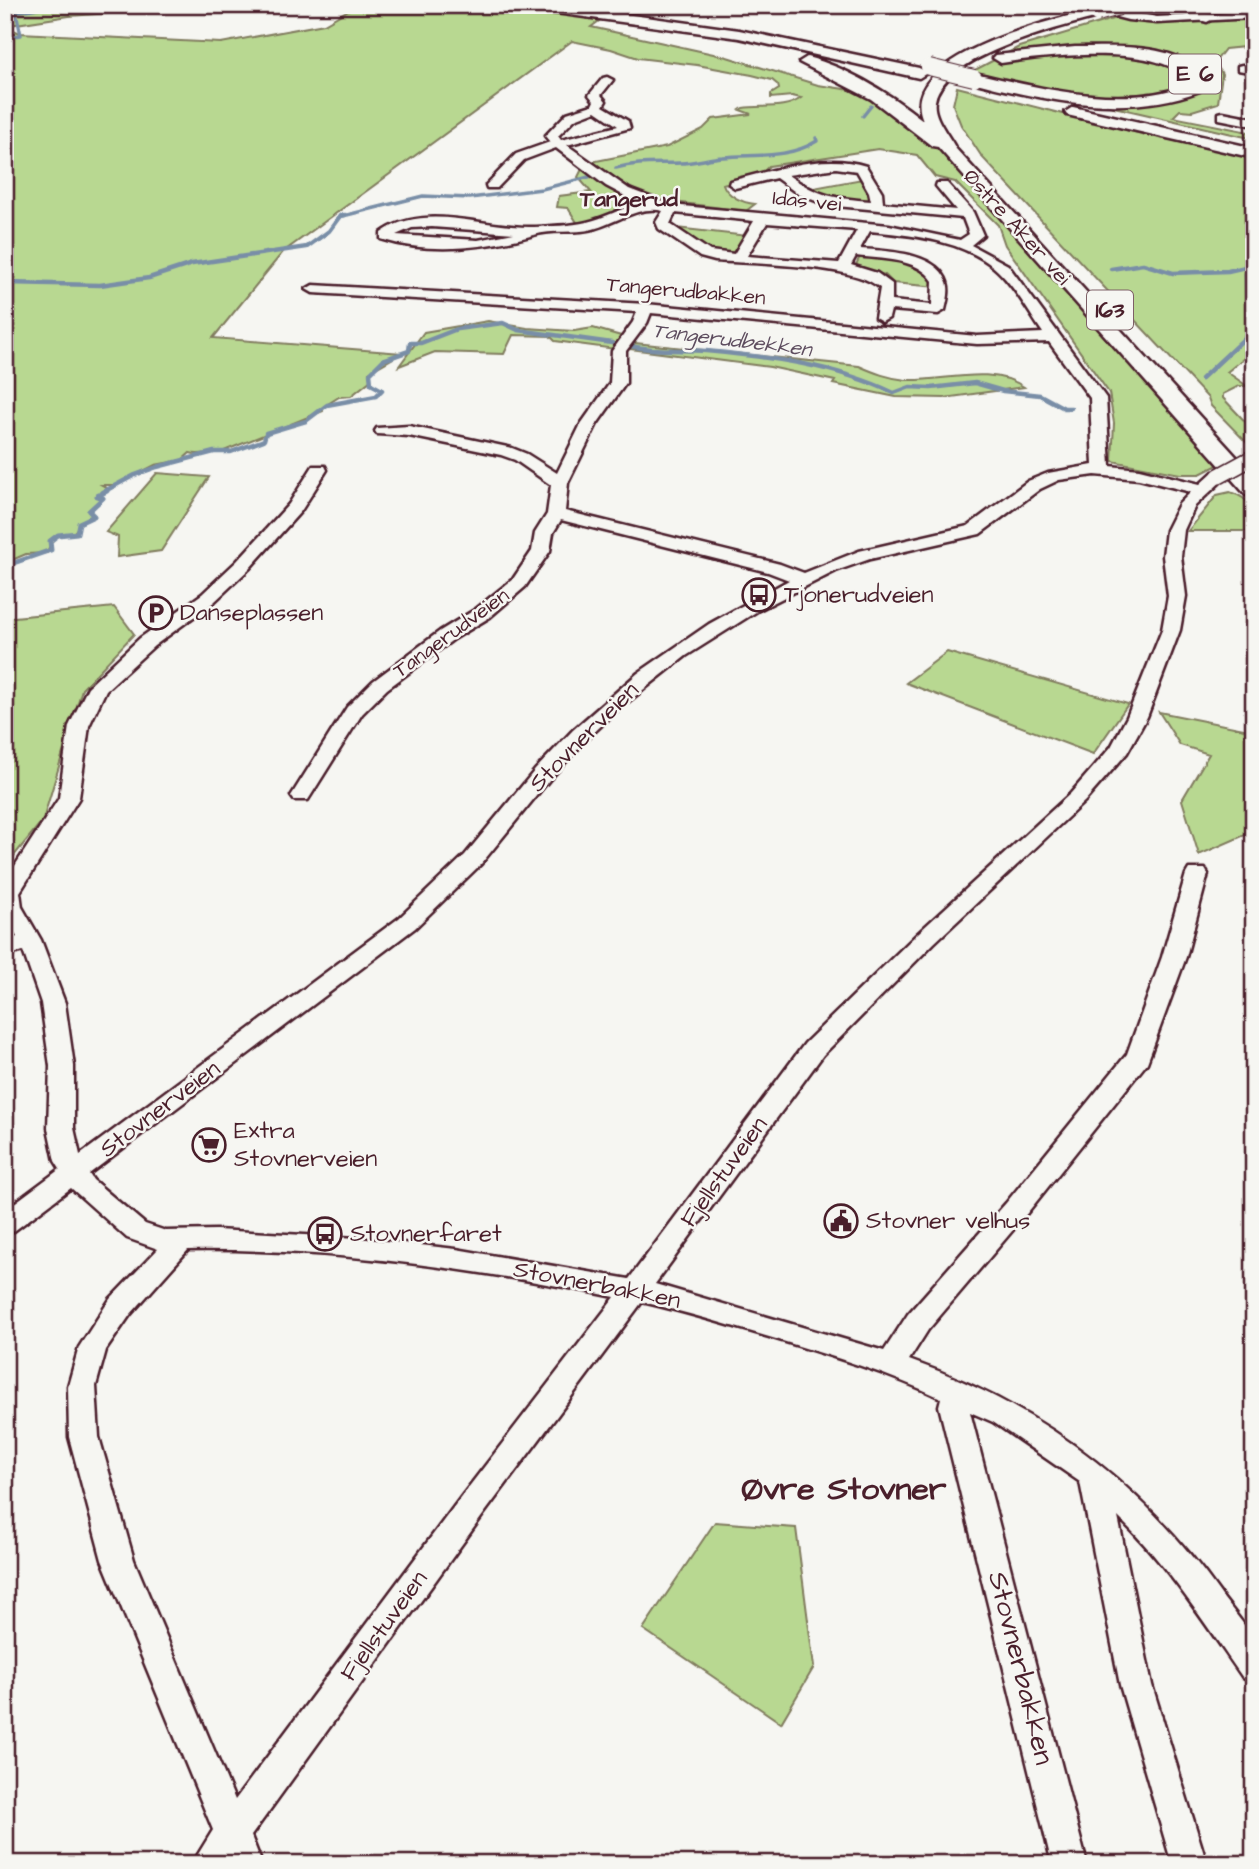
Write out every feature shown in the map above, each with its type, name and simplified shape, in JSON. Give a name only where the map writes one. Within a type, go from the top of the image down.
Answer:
[{"type":"highway","name":"E 6","points":[[526,5],[667,24],[924,70],[974,69],[1028,53],[1100,51],[1140,54],[1170,61],[1190,70],[1197,81],[1194,88],[1181,94],[1122,100],[1072,96],[974,69]]},
{"type":"highway","name":"E 6","points":[[593,5],[769,32],[924,70]]},
{"type":"highway","name":"163","points":[[974,69],[1038,34],[1085,13],[1147,5]]},
{"type":"highway","points":[[1193,5],[1212,18]]},
{"type":"highway","points":[[1125,7],[1171,7],[1212,18]]},
{"type":"highway","points":[[667,24],[764,48],[833,72],[898,108],[948,151]]},
{"type":"highway","name":"E 6","points":[[974,69],[1144,121],[1254,145]]},
{"type":"highway","name":"E 6","points":[[974,69],[1254,153]]},
{"type":"highway","name":"Østre Aker vei","points":[[974,69],[943,74],[931,86],[926,97],[930,118],[948,151],[1254,490]]},
{"type":"highway","name":"Østre Aker vei","points":[[974,69],[947,83],[939,97],[942,116],[956,139],[992,182],[1254,466]]},
{"type":"street","points":[[1085,13],[1137,19],[1254,15]]},
{"type":"street","points":[[558,144],[551,136],[571,116],[597,107],[600,101],[595,95],[607,80]]},
{"type":"street","points":[[492,185],[520,157],[558,144],[624,128],[624,124],[597,107]]},
{"type":"street","points":[[1223,116],[1254,122]]},
{"type":"street","name":"Idas vei","points":[[558,144],[615,187],[647,204],[671,209],[930,236],[963,244],[986,254],[1003,268],[1098,398],[1103,416],[1098,447],[1103,471]]},
{"type":"street","points":[[735,184],[821,165],[844,163],[863,169],[866,180],[877,192],[876,207]]},
{"type":"street","points":[[780,175],[814,197],[838,203],[968,215]]},
{"type":"street","points":[[942,186],[968,215],[976,235],[963,244]]},
{"type":"street","points":[[531,231],[504,239],[464,244],[401,241],[386,236],[391,230],[428,223],[531,231],[589,226],[647,204]]},
{"type":"street","points":[[671,209],[663,222],[664,226],[705,254],[843,268],[870,274],[887,287],[880,330]]},
{"type":"street","points":[[738,259],[763,218]]},
{"type":"street","points":[[843,268],[864,228]]},
{"type":"street","points":[[852,252],[908,260],[933,271],[940,279],[942,291],[938,310],[885,305]]},
{"type":"street","name":"Tangerudbakken","points":[[313,289],[646,308],[977,340],[1055,337]]},
{"type":"street","name":"Tangerudveien","points":[[300,796],[354,711],[380,685],[447,635],[483,613],[519,583],[541,551],[544,533],[556,514],[560,483],[589,424],[618,383],[619,351],[640,323],[646,308]]},
{"type":"street","points":[[383,431],[409,431],[506,451],[521,457],[560,483]]},
{"type":"street","points":[[1210,483],[1254,457]]},
{"type":"street","name":"Stovnerbakken","points":[[319,470],[295,506],[243,565],[208,598],[146,642],[98,687],[79,726],[69,799],[9,892],[11,906],[30,940],[48,985],[57,1024],[62,1066],[61,1128],[66,1154],[74,1174],[84,1187],[136,1231],[151,1238],[180,1242],[227,1240],[404,1253],[494,1265],[636,1290],[690,1303],[848,1350],[957,1391],[1030,1431],[1094,1475],[1132,1509],[1179,1562],[1254,1668]]},
{"type":"street","name":"Stovnerveien","points":[[5,1224],[407,923],[455,878],[571,744],[657,668],[725,621],[804,579],[859,556],[974,530],[991,522],[1028,488],[1064,474],[1103,471],[1210,483]]},
{"type":"street","name":"Fjellstuveien","points":[[209,1864],[480,1495],[814,1049],[908,955],[1078,797],[1119,749],[1137,717],[1165,650],[1176,606],[1172,556],[1175,530],[1188,503],[1210,483]]},
{"type":"street","points":[[556,514],[774,568],[804,579]]},
{"type":"street","points":[[890,1366],[918,1322],[1015,1210],[1138,1057],[1174,957],[1197,874]]},
{"type":"street","points":[[5,950],[30,940]]},
{"type":"street","points":[[180,1242],[120,1307],[93,1347],[82,1386],[81,1411],[84,1437],[118,1560],[245,1864]]},
{"type":"street","name":"Stovnerbakken","points":[[957,1391],[954,1406],[1070,1864]]},
{"type":"street","points":[[1094,1475],[1136,1685],[1190,1864]]},
{"type":"green space","points":[[5,5],[163,5],[139,11],[69,16],[10,25],[9,28],[20,33],[221,43],[324,24],[357,5],[621,5],[591,27],[727,57],[818,85],[864,92],[921,132],[939,149],[1220,464],[1200,474],[1180,474],[1112,461],[1114,423],[1109,393],[1005,245],[998,225],[955,182],[935,177],[917,155],[878,149],[769,166],[762,173],[723,184],[736,198],[755,204],[746,211],[658,200],[637,192],[591,162],[667,147],[703,129],[713,119],[751,114],[740,110],[743,108],[781,106],[801,98],[771,98],[771,94],[779,89],[778,85],[772,80],[752,75],[638,58],[572,41],[283,252],[213,338],[402,353],[369,372],[371,380],[351,396],[339,397],[323,407],[323,411],[224,451],[190,453],[182,460],[155,465],[116,485],[102,485],[109,489],[99,495],[102,500],[88,511],[94,516],[80,524],[73,534],[56,538],[47,553],[26,554],[5,563]]},
{"type":"green space","points":[[1209,5],[1254,5],[1254,46],[1225,49],[1215,62],[1222,74],[1218,103],[1192,111],[1180,110],[1173,117],[1254,133],[1254,139],[1070,97],[973,71],[1019,47],[1116,18],[1166,23],[1208,20]]},
{"type":"green space","points":[[957,87],[1138,133],[1254,158],[1254,350],[1227,372],[1247,386],[1239,386],[1223,394],[1223,398],[1254,431],[1254,444],[1248,444],[1211,406],[1208,398],[982,157],[961,125],[953,105]]},
{"type":"green space","points":[[582,169],[636,203],[599,219],[578,224],[568,208],[557,207],[559,196],[591,192],[578,177]]},
{"type":"green space","points":[[862,179],[873,192],[872,200],[848,202],[808,189]]},
{"type":"green space","points":[[676,228],[748,236],[736,255],[712,252]]},
{"type":"green space","points":[[861,254],[906,261],[931,272],[938,287],[893,283],[885,275],[855,267]]},
{"type":"green space","points":[[488,321],[527,328],[574,331],[593,328],[621,336],[615,349],[555,341],[550,336],[513,335],[504,354],[435,352],[399,366],[424,332]]},
{"type":"green space","points":[[635,343],[859,366],[906,380],[997,376],[1024,387],[944,398],[896,397],[770,367],[630,349]]},
{"type":"green space","points":[[157,473],[209,477],[161,551],[117,557],[118,537],[106,532]]},
{"type":"green space","points":[[1230,492],[1243,498],[1250,506],[1254,531],[1188,531],[1217,495]]},
{"type":"green space","points":[[114,607],[134,634],[82,689],[43,820],[5,867],[5,618]]},
{"type":"green space","points":[[947,652],[1128,704],[1093,754],[906,683]]},
{"type":"green space","points":[[1159,712],[1254,731],[1254,831],[1199,855],[1182,800],[1209,754],[1180,745]]},
{"type":"green space","points":[[715,1522],[796,1528],[814,1667],[781,1723],[643,1629]]},
{"type":"waterway","points":[[16,12],[54,5]]},
{"type":"waterway","points":[[5,11],[16,12]]},
{"type":"waterway","points":[[5,37],[21,35],[16,12]]},
{"type":"waterway","points":[[863,116],[871,106]]},
{"type":"waterway","points":[[616,168],[771,155],[806,147],[817,141],[816,138]]},
{"type":"waterway","points":[[339,217],[423,196],[470,198],[542,189],[589,177]]},
{"type":"waterway","points":[[339,217],[345,215]]},
{"type":"waterway","points":[[5,283],[100,285],[149,278],[192,264],[307,247],[329,231],[339,217]]},
{"type":"waterway","points":[[1111,269],[1143,264],[1173,273],[1228,271],[1254,265]]},
{"type":"waterway","name":"Tangerudbekken","points":[[1201,379],[1249,334],[1246,274],[1254,268]]},
{"type":"waterway","name":"Tangerudbekken","points":[[103,492],[157,467],[214,452],[231,452],[264,440],[266,433],[306,421],[327,405],[376,396],[382,390],[371,384],[370,373],[383,360],[409,351],[410,343],[421,343],[457,329],[503,323],[518,330],[612,343]]},
{"type":"waterway","name":"Tangerudbekken","points":[[631,346],[730,353],[802,364],[849,375],[894,393],[910,387],[931,388],[975,383],[1003,391],[1040,395],[1064,408],[1071,408]]},
{"type":"waterway","name":"Tangerudbekken","points":[[5,566],[51,550],[50,541],[58,535],[77,533],[79,523],[94,516],[89,511],[103,498],[97,496],[107,491]]},
{"type":"place","name":"Tjonerudveien","points":[[759,595]]},
{"type":"place","name":"Danseplassen","points":[[156,613]]},
{"type":"place","name":"Extra Stovnerveien","points":[[209,1145]]},
{"type":"place","name":"Stovner velhus","points":[[841,1221]]},
{"type":"place","name":"Stovnerfaret","points":[[325,1234]]},
{"type":"district","name":"Tangerud","points":[[629,199]]},
{"type":"district","name":"Øvre Stovner","points":[[844,1489]]}]
